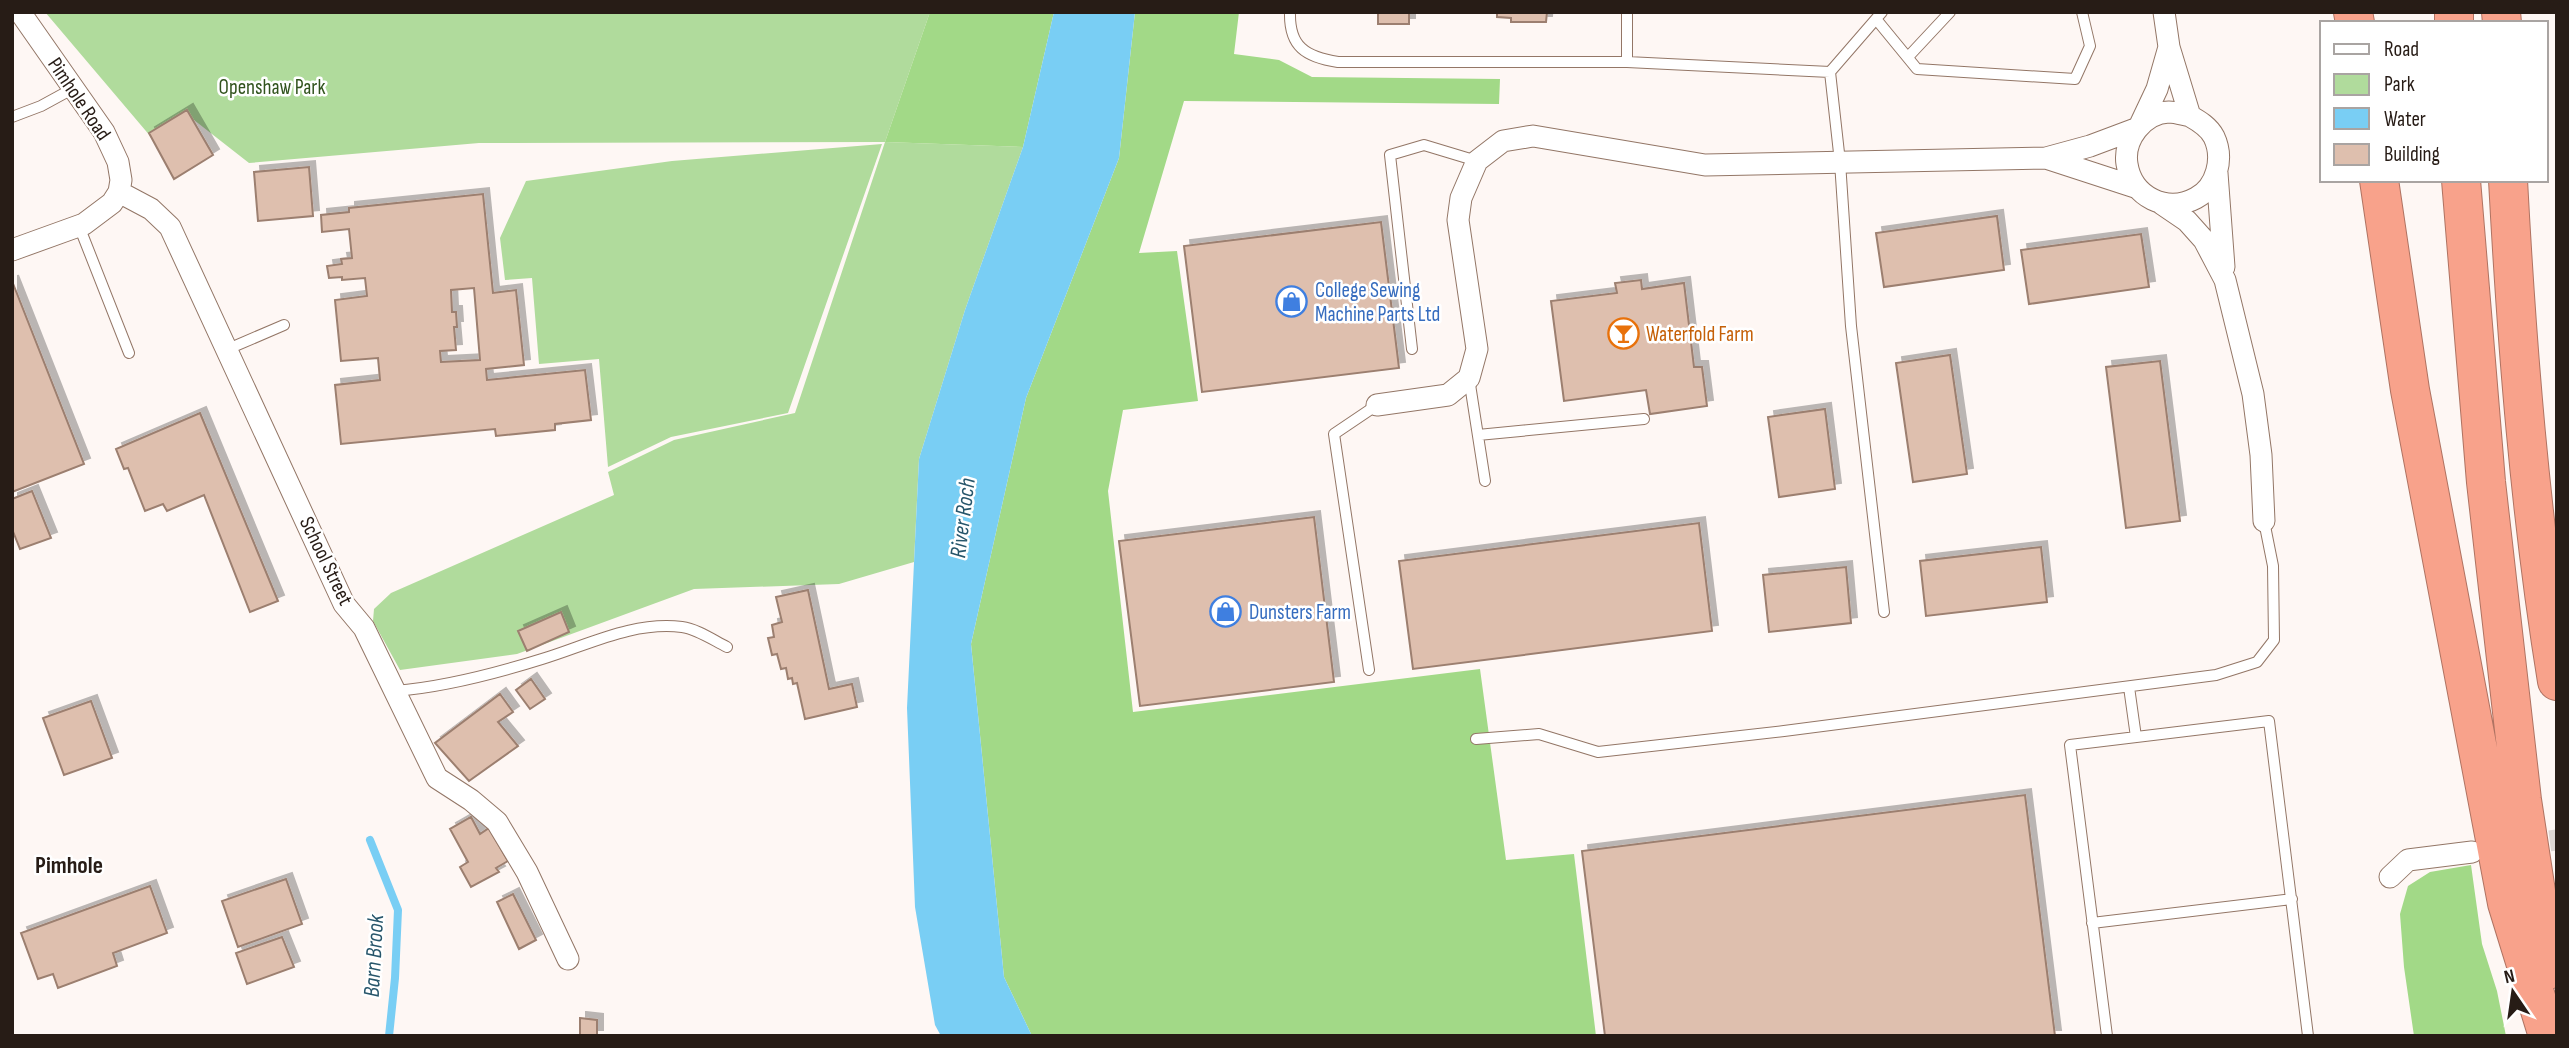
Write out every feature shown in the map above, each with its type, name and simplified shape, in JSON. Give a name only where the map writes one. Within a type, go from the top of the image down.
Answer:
[{"type":"highway","points":[[2379,182],[2410,390],[2507,903],[2548,1036]]},
{"type":"highway","points":[[2462,182],[2486,482],[2515,745],[2557,1024]]},
{"type":"highway","points":[[2508,182],[2513,280],[2526,432],[2546,613],[2557,681]]},
{"type":"street","name":"Pimhole Road","points":[[20,12],[104,132],[118,162],[121,175],[119,192]]},
{"type":"street","points":[[2164,12],[2169,47],[2190,116]]},
{"type":"street","points":[[2169,47],[2157,89],[2139,127],[2129,141],[2126,157],[2128,173],[2135,187],[2147,198],[2162,204],[2187,221],[2204,240],[2225,280]]},
{"type":"street","points":[[1377,405],[1448,395],[1469,378],[1477,349],[1458,220],[1461,198],[1477,161],[1503,141],[1533,136],[1705,165],[2046,158],[2090,146],[2139,127],[2153,116],[2169,112],[2190,116],[2204,124],[2214,137],[2219,157],[2217,173],[2225,280],[2253,394],[2261,455],[2264,521]]},
{"type":"street","points":[[2046,158],[2135,187]]},
{"type":"street","points":[[2162,204],[2183,204],[2198,197],[2209,187],[2217,173]]},
{"type":"street","points":[[12,250],[79,226],[104,211],[119,192]]},
{"type":"street","name":"School Street","points":[[119,192],[151,209],[170,227],[344,604],[364,628],[437,778],[471,800],[497,822],[527,872],[568,959]]},
{"type":"street","points":[[2390,877],[2408,860],[2472,852]]},
{"type":"lane","points":[[1290,12],[1290,30],[1297,45],[1319,59],[1338,62],[1626,62],[1830,72]]},
{"type":"lane","points":[[1626,62],[1627,12]]},
{"type":"lane","points":[[1908,57],[1950,12]]},
{"type":"lane","points":[[1884,612],[1851,326],[1840,162],[1830,72],[1879,15],[1917,68],[2076,79],[2090,46],[2082,12]]},
{"type":"lane","points":[[12,117],[74,88]]},
{"type":"lane","points":[[1412,349],[1390,155],[1424,145],[1477,161]]},
{"type":"lane","points":[[79,226],[129,353]]},
{"type":"lane","points":[[228,349],[284,326]]},
{"type":"lane","points":[[1469,378],[1485,481]]},
{"type":"lane","points":[[1369,670],[1334,434],[1377,405]]},
{"type":"lane","points":[[1478,435],[1644,419]]},
{"type":"lane","points":[[1476,739],[1539,734],[1598,752],[2216,676],[2257,662],[2274,640],[2273,566],[2264,521]]},
{"type":"lane","points":[[394,691],[460,681],[629,630],[657,626],[685,627],[727,647]]},
{"type":"lane","points":[[2129,687],[2136,737]]},
{"type":"lane","points":[[2106,1036],[2070,745],[2269,722],[2308,1036]]},
{"type":"lane","points":[[2092,923],[2292,899]]},
{"type":"green space","name":"Openshaw Park","points":[[45,12],[930,12],[885,142],[479,143],[249,163],[194,120],[176,119],[151,137]]},
{"type":"green space","points":[[930,12],[1054,12],[1023,147],[885,142]]},
{"type":"green space","points":[[1135,12],[1239,12],[1234,54],[1279,60],[1312,77],[1500,79],[1499,104],[1184,101],[1139,253],[1177,251],[1198,401],[1123,410],[1108,491],[1133,712],[1480,669],[1506,860],[1574,854],[1596,1036],[1032,1036],[1004,977],[971,644],[1026,398],[1119,158]]},
{"type":"green space","points":[[885,142],[1023,147],[965,310],[919,459],[914,562],[839,584],[694,589],[517,654],[400,670],[373,621],[374,609],[391,593],[614,495],[608,472],[674,440],[795,413]]},
{"type":"green space","points":[[882,144],[788,413],[671,437],[608,467],[599,359],[539,364],[532,278],[505,280],[500,238],[526,181],[672,161]]},
{"type":"green space","points":[[2471,865],[2482,944],[2497,991],[2506,1036],[2414,1036],[2400,914],[2408,886],[2430,872]]},
{"type":"water","name":"River Roch","points":[[1054,12],[1135,12],[1119,158],[1026,398],[971,644],[1004,977],[1032,1036],[941,1036],[935,1025],[915,907],[907,708],[919,459],[965,310],[1023,147]]},
{"type":"building","points":[[1378,12],[1409,12],[1409,24],[1378,24]]},
{"type":"building","points":[[1497,12],[1547,12],[1546,22],[1511,22],[1511,18],[1497,17]]},
{"type":"building","points":[[187,110],[213,155],[174,179],[149,133]]},
{"type":"building","points":[[309,167],[313,216],[258,221],[254,172]]},
{"type":"building","points":[[483,194],[493,293],[516,290],[524,365],[486,369],[487,380],[585,370],[591,420],[555,424],[555,430],[496,436],[495,429],[341,444],[335,385],[380,380],[378,358],[341,361],[335,300],[367,296],[365,278],[329,278],[327,266],[342,264],[341,259],[352,258],[349,229],[322,232],[321,215],[349,212],[349,208]],"holes":[[[474,288],[480,360],[441,362],[440,351],[456,350],[456,312],[452,312],[451,290]]]},
{"type":"building","points":[[1997,216],[2004,270],[1884,287],[1876,233]]},
{"type":"building","points":[[1381,222],[1399,368],[1202,392],[1184,246]]},
{"type":"building","points":[[2141,234],[2149,287],[2029,304],[2021,250]]},
{"type":"building","name":"Waterfold Farm","points":[[1641,280],[1642,289],[1684,283],[1694,367],[1702,367],[1707,406],[1650,414],[1646,390],[1564,401],[1551,301],[1617,293],[1615,283]]},
{"type":"building","points":[[12,281],[84,464],[12,492]]},
{"type":"building","points":[[1950,355],[1967,474],[1913,482],[1896,363]]},
{"type":"building","points":[[2160,361],[2180,521],[2126,528],[2106,367]]},
{"type":"building","points":[[1825,409],[1835,489],[1779,497],[1768,417]]},
{"type":"building","points":[[200,413],[278,601],[250,612],[204,495],[167,511],[163,504],[145,511],[128,468],[124,469],[116,449]]},
{"type":"building","points":[[32,491],[51,538],[20,549],[12,529],[12,499]]},
{"type":"building","points":[[1314,517],[1334,682],[1140,706],[1119,541]]},
{"type":"building","points":[[1699,523],[1712,631],[1413,669],[1399,561]]},
{"type":"building","points":[[2041,547],[2047,602],[1926,616],[1920,561]]},
{"type":"building","points":[[1846,567],[1851,623],[1769,632],[1763,575]]},
{"type":"building","points":[[808,590],[829,689],[852,684],[857,707],[805,719],[797,683],[793,684],[792,678],[788,679],[786,668],[781,669],[777,654],[772,655],[768,638],[774,637],[772,625],[782,622],[776,597]]},
{"type":"building","points":[[561,612],[569,632],[527,651],[518,631]]},
{"type":"building","points":[[531,679],[545,699],[530,709],[516,690]]},
{"type":"building","points":[[500,694],[513,712],[498,722],[518,746],[469,781],[435,743]]},
{"type":"building","points":[[91,701],[112,758],[64,775],[43,718]]},
{"type":"building","points":[[2025,795],[2055,1036],[1605,1036],[1582,851]]},
{"type":"building","points":[[471,817],[480,834],[489,828],[508,861],[496,868],[499,872],[471,887],[460,867],[468,862],[450,829]]},
{"type":"building","points":[[286,879],[302,924],[238,947],[222,901]]},
{"type":"building","points":[[150,886],[167,933],[113,953],[117,966],[58,988],[53,974],[38,979],[21,933]]},
{"type":"building","points":[[513,894],[536,940],[519,949],[497,902]]},
{"type":"building","points":[[282,937],[294,967],[247,984],[236,953]]},
{"type":"building","points":[[580,1018],[597,1020],[597,1036],[580,1036]]},
{"type":"waterway","name":"Barn Brook","points":[[370,840],[398,910],[389,1036]]},
{"type":"tunnel","points":[[2519,845],[2557,840]]},
{"type":"place","name":"College Sewing Machine Parts Ltd","points":[[1292,302]]},
{"type":"place","name":"Waterfold Farm","points":[[1623,334]]},
{"type":"place","name":"Dunsters Farm","points":[[1226,612]]},
{"type":"district","name":"Pimhole","points":[[69,865]]}]
